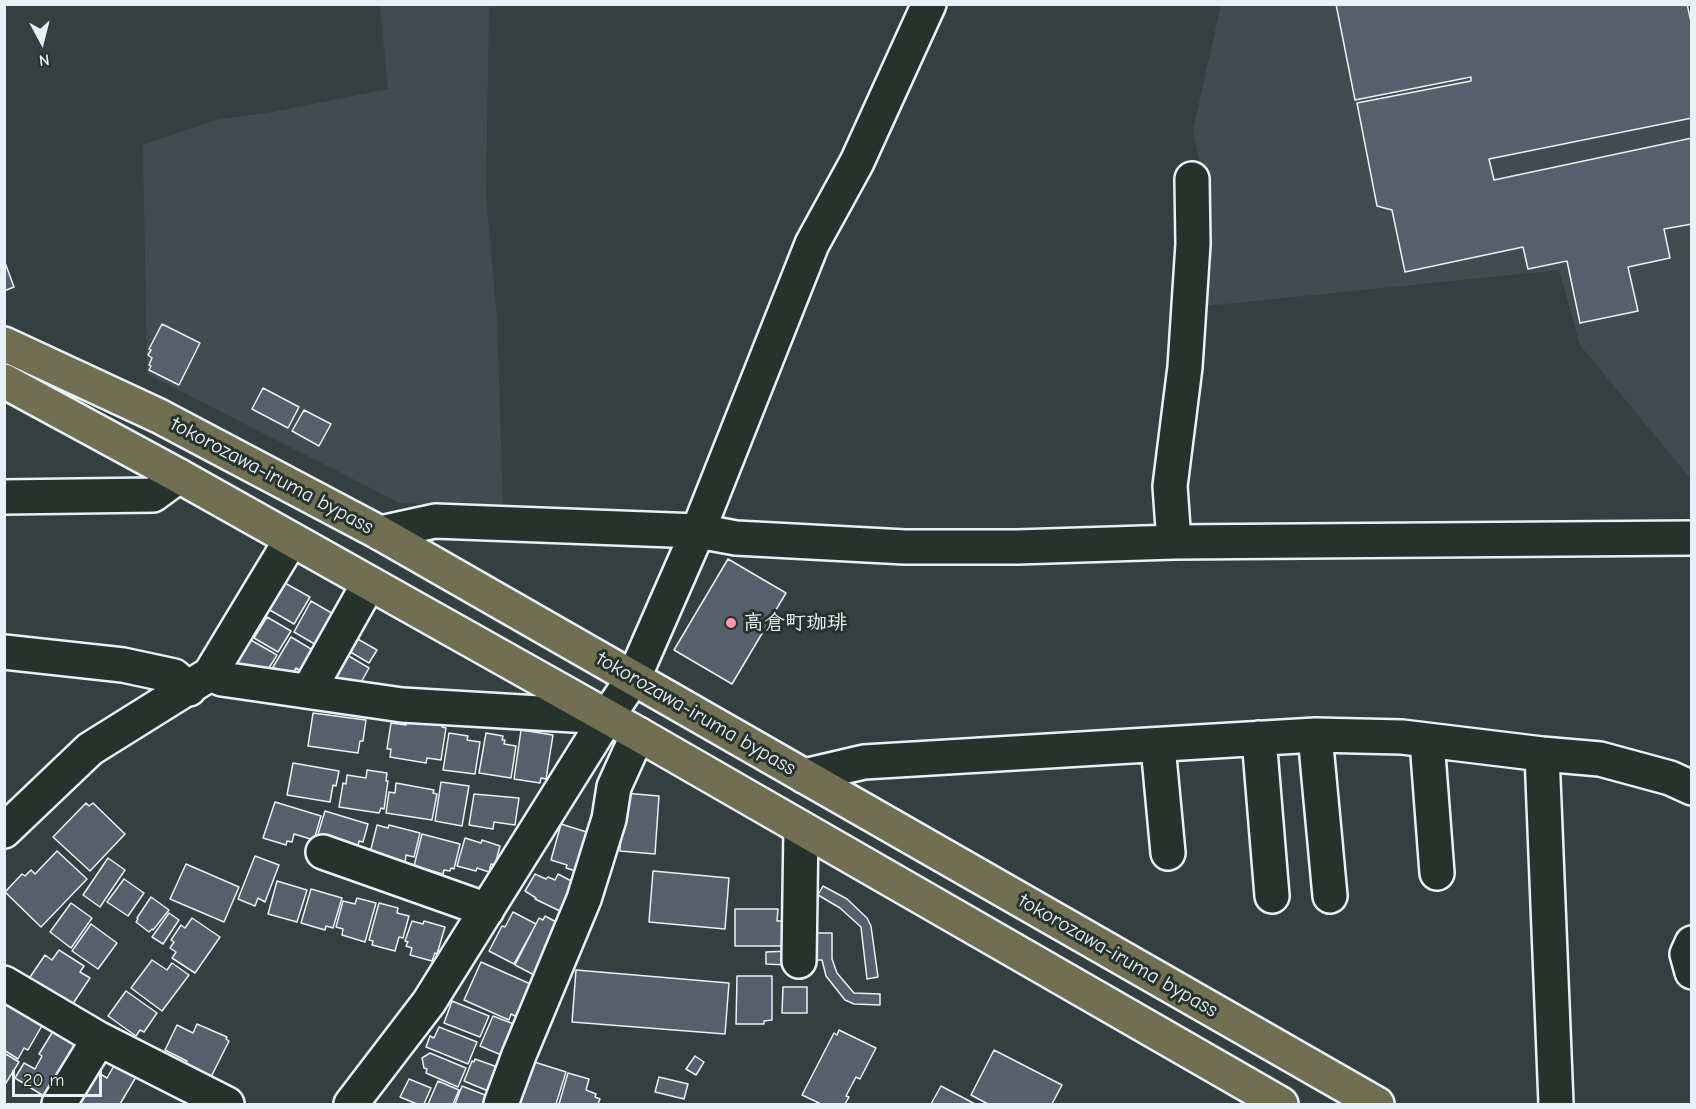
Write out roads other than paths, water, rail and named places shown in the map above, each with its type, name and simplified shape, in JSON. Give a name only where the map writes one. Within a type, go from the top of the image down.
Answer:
[{"type":"highway","name":"tokorozawa-iruma bypass","points":[[4,344],[159,416],[380,533],[1377,1104]]},
{"type":"highway","name":"tokorozawa-iruma bypass","points":[[4,381],[179,476],[638,734],[1281,1104]]},
{"type":"street","points":[[351,1104],[429,1002],[634,677],[698,531],[812,244],[857,162],[929,4]]},
{"type":"street","points":[[1174,542],[1170,486],[1185,367],[1193,244],[1192,179]]},
{"type":"street","points":[[4,497],[153,495],[179,476]]},
{"type":"street","points":[[380,533],[435,521],[698,531],[736,538],[905,547],[1017,547],[1174,542],[1692,538]]},
{"type":"street","points":[[4,831],[90,749],[199,681],[291,540]]},
{"type":"street","points":[[309,690],[369,583]]},
{"type":"street","points":[[4,652],[123,665],[199,681],[222,679],[402,705],[607,717]]},
{"type":"street","points":[[501,1104],[584,899],[609,819],[614,787],[638,734]]},
{"type":"street","points":[[804,776],[864,762],[1315,735],[1402,737],[1600,759],[1670,778],[1692,788]]},
{"type":"street","points":[[1315,735],[1330,896]]},
{"type":"street","points":[[1259,738],[1272,896]]},
{"type":"street","points":[[1427,741],[1437,873]]},
{"type":"street","points":[[1158,746],[1168,853]]},
{"type":"street","points":[[1542,754],[1556,1104]]},
{"type":"street","points":[[799,961],[801,828]]},
{"type":"street","points":[[323,852],[487,910]]},
{"type":"street","points":[[1692,943],[1687,954],[1692,972]]},
{"type":"street","points":[[4,983],[99,1039],[227,1104]]},
{"type":"street","points":[[59,1104],[99,1039]]},
{"type":"place","name":"高倉町珈琲","points":[[731,623]]}]
